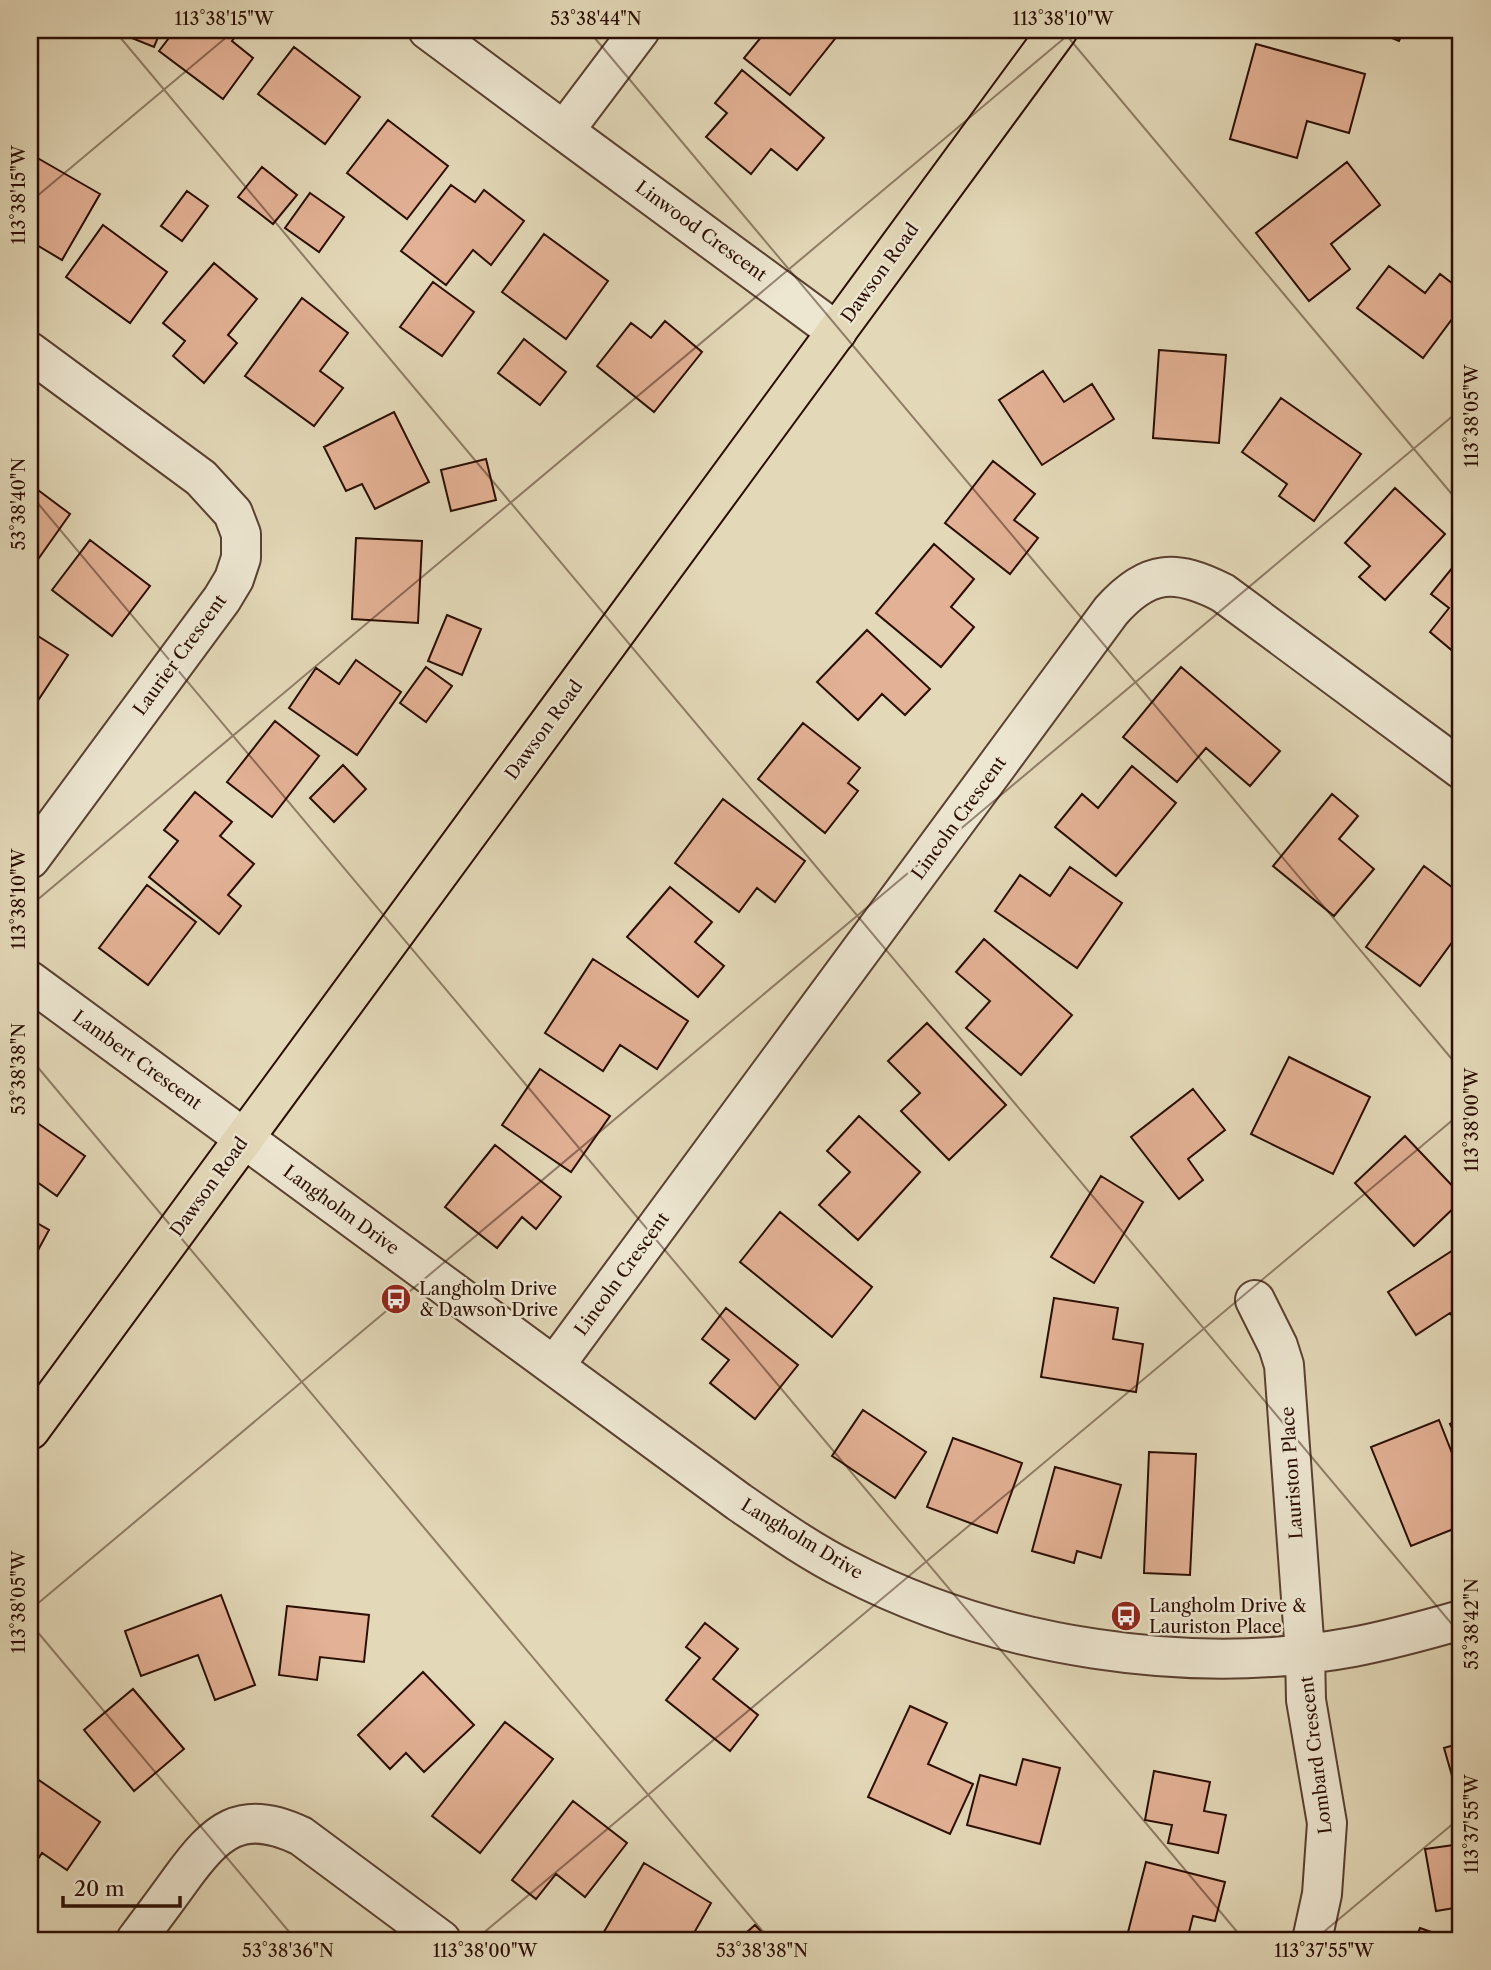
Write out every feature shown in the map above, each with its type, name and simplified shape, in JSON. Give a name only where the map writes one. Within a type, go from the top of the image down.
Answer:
[{"type":"main road","name":"Dawson Road","points":[[30,1430],[1058,30]]},
{"type":"street","name":"Linwood Crescent","points":[[428,30],[837,332]]},
{"type":"street","points":[[564,131],[640,30]]},
{"type":"street","name":"Laurier Crescent","points":[[30,352],[201,478],[233,513],[241,534],[241,558],[222,599],[30,859]]},
{"type":"street","name":"Lincoln Crescent","points":[[555,1365],[1111,611],[1138,586],[1162,576],[1177,576],[1194,580],[1223,593],[1461,769]]},
{"type":"street","name":"Lambert Crescent","points":[[30,981],[244,1139]]},
{"type":"street","name":"Langholm Drive","points":[[244,1139],[739,1502],[792,1538],[848,1570],[912,1599],[976,1622],[1040,1639],[1101,1649],[1224,1659],[1352,1647],[1415,1634],[1461,1620]]},
{"type":"street","name":"Lauriston Place","points":[[1255,1300],[1278,1346],[1284,1365],[1306,1653]]},
{"type":"street","name":"Lombard Crescent","points":[[1306,1653],[1306,1700],[1327,1823],[1322,1894],[1312,1940]]},
{"type":"street","points":[[136,1940],[212,1840],[245,1824],[265,1823],[301,1836],[440,1940]]},
{"type":"building","points":[[112,30],[161,30],[154,47]]},
{"type":"building","points":[[175,30],[240,30],[232,41],[253,58],[223,99],[159,51]]},
{"type":"building","points":[[767,30],[842,30],[790,95],[744,58]]},
{"type":"building","points":[[1373,30],[1404,30],[1399,41]]},
{"type":"building","points":[[1256,44],[1365,74],[1349,133],[1307,121],[1297,158],[1230,139]]},
{"type":"building","points":[[294,47],[360,97],[325,144],[258,94]]},
{"type":"building","points":[[742,70],[824,138],[797,170],[771,149],[751,174],[706,137],[727,113],[715,103]]},
{"type":"building","points":[[388,120],[448,166],[407,219],[347,173]]},
{"type":"building","points":[[34,156],[100,194],[62,260],[30,241],[30,164]]},
{"type":"building","points":[[1347,162],[1380,205],[1331,244],[1350,269],[1309,301],[1256,233]]},
{"type":"building","points":[[262,167],[297,195],[273,224],[238,197]]},
{"type":"building","points":[[451,185],[475,202],[484,190],[524,221],[491,265],[473,250],[446,285],[401,251]]},
{"type":"building","points":[[187,191],[208,206],[182,241],[161,226]]},
{"type":"building","points":[[310,193],[344,217],[319,252],[285,228]]},
{"type":"building","points":[[103,225],[167,272],[130,323],[66,277]]},
{"type":"building","points":[[544,234],[608,281],[566,339],[502,292]]},
{"type":"building","points":[[214,263],[257,299],[228,335],[237,343],[204,383],[173,356],[185,341],[163,323]]},
{"type":"building","points":[[1389,266],[1425,293],[1440,274],[1461,290],[1461,307],[1423,358],[1357,308]]},
{"type":"building","points":[[433,282],[474,312],[442,356],[400,327]]},
{"type":"building","points":[[302,298],[348,333],[320,371],[343,388],[314,426],[245,376]]},
{"type":"building","points":[[665,321],[702,352],[654,412],[597,366],[631,323],[651,338]]},
{"type":"building","points":[[524,339],[566,372],[540,405],[498,373]]},
{"type":"building","points":[[1159,350],[1226,355],[1219,443],[1153,438]]},
{"type":"building","points":[[1043,371],[1064,402],[1092,384],[1114,419],[1042,465],[999,400]]},
{"type":"building","points":[[1281,398],[1361,454],[1314,521],[1279,496],[1287,484],[1242,452]]},
{"type":"building","points":[[394,412],[429,482],[375,509],[362,484],[346,491],[324,447]]},
{"type":"building","points":[[486,459],[496,500],[451,511],[441,470]]},
{"type":"building","points":[[993,461],[1035,494],[1014,520],[1038,538],[1010,574],[945,523]]},
{"type":"building","points":[[30,484],[70,514],[34,565],[30,561]]},
{"type":"building","points":[[1395,488],[1445,534],[1385,600],[1359,577],[1370,566],[1345,543]]},
{"type":"building","points":[[356,538],[422,541],[418,623],[352,619]]},
{"type":"building","points":[[90,540],[150,586],[112,636],[52,590]]},
{"type":"building","points":[[934,544],[974,579],[951,607],[974,627],[941,667],[876,613]]},
{"type":"building","points":[[1461,557],[1461,658],[1430,632],[1449,608],[1431,594]]},
{"type":"building","points":[[447,615],[481,629],[462,675],[428,661]]},
{"type":"building","points":[[867,630],[930,689],[905,715],[882,694],[858,720],[817,682]]},
{"type":"building","points":[[30,631],[68,655],[39,699],[30,692]]},
{"type":"building","points":[[356,660],[401,692],[357,755],[289,708],[316,668],[339,684]]},
{"type":"building","points":[[426,667],[452,686],[426,722],[400,703]]},
{"type":"building","points":[[1181,667],[1280,751],[1250,786],[1206,748],[1177,782],[1123,737]]},
{"type":"building","points":[[275,721],[319,756],[272,817],[227,782]]},
{"type":"building","points":[[803,723],[860,768],[848,783],[858,791],[825,833],[758,779]]},
{"type":"building","points":[[343,765],[366,789],[334,822],[310,798]]},
{"type":"building","points":[[1132,766],[1176,803],[1116,876],[1055,827],[1082,794],[1098,808]]},
{"type":"building","points":[[195,792],[232,822],[220,836],[254,864],[228,895],[241,906],[219,934],[149,877],[178,841],[164,830]]},
{"type":"building","points":[[1332,794],[1358,816],[1339,839],[1374,869],[1334,916],[1273,866]]},
{"type":"building","points":[[723,799],[805,861],[775,902],[757,888],[739,912],[675,863]]},
{"type":"building","points":[[1424,866],[1461,894],[1461,930],[1420,986],[1366,947]]},
{"type":"building","points":[[1070,867],[1122,903],[1077,968],[995,911],[1020,875],[1050,896]]},
{"type":"building","points":[[147,885],[196,922],[148,985],[99,948]]},
{"type":"building","points":[[670,887],[712,922],[695,942],[724,966],[698,997],[627,937]]},
{"type":"building","points":[[984,939],[1072,1015],[1021,1075],[966,1028],[990,1001],[956,972]]},
{"type":"building","points":[[593,959],[688,1021],[657,1069],[620,1045],[603,1071],[545,1033]]},
{"type":"building","points":[[927,1023],[1006,1105],[949,1160],[901,1111],[920,1093],[888,1061]]},
{"type":"building","points":[[1289,1057],[1370,1097],[1333,1174],[1251,1134]]},
{"type":"building","points":[[540,1069],[610,1116],[571,1172],[502,1125]]},
{"type":"building","points":[[1193,1089],[1225,1130],[1188,1159],[1203,1180],[1179,1199],[1131,1137]]},
{"type":"building","points":[[859,1116],[920,1172],[858,1240],[819,1205],[850,1172],[827,1151]]},
{"type":"building","points":[[30,1118],[85,1156],[57,1196],[30,1177]]},
{"type":"building","points":[[1405,1136],[1461,1195],[1461,1201],[1414,1246],[1355,1183]]},
{"type":"building","points":[[495,1145],[561,1197],[536,1229],[522,1217],[497,1248],[445,1207]]},
{"type":"building","points":[[1101,1176],[1143,1202],[1094,1283],[1051,1257]]},
{"type":"building","points":[[780,1212],[872,1287],[832,1337],[740,1262]]},
{"type":"building","points":[[30,1219],[49,1230],[30,1265]]},
{"type":"building","points":[[1461,1245],[1461,1329],[1450,1313],[1416,1335],[1388,1292]]},
{"type":"building","points":[[1054,1298],[1118,1308],[1113,1339],[1143,1344],[1136,1392],[1041,1377]]},
{"type":"building","points":[[726,1308],[798,1365],[755,1419],[710,1383],[729,1360],[702,1339]]},
{"type":"building","points":[[863,1410],[926,1452],[895,1498],[832,1456]]},
{"type":"building","points":[[1461,1418],[1461,1446],[1450,1424]]},
{"type":"building","points":[[1439,1420],[1461,1476],[1461,1526],[1411,1546],[1371,1447]]},
{"type":"building","points":[[953,1438],[1022,1463],[997,1533],[927,1507]]},
{"type":"building","points":[[1149,1452],[1196,1454],[1190,1575],[1144,1573]]},
{"type":"building","points":[[1055,1467],[1121,1485],[1101,1558],[1077,1551],[1074,1563],[1032,1551]]},
{"type":"building","points":[[221,1595],[255,1685],[215,1700],[198,1655],[141,1676],[125,1631]]},
{"type":"building","points":[[287,1606],[369,1615],[364,1662],[320,1657],[317,1680],[279,1675]]},
{"type":"building","points":[[705,1623],[738,1649],[713,1679],[758,1715],[730,1751],[666,1700],[700,1658],[686,1647]]},
{"type":"building","points":[[423,1672],[474,1725],[424,1772],[406,1753],[390,1769],[358,1735]]},
{"type":"building","points":[[133,1689],[184,1749],[134,1791],[84,1730]]},
{"type":"building","points":[[910,1706],[947,1723],[928,1764],[973,1784],[950,1834],[868,1797]]},
{"type":"building","points":[[505,1722],[553,1759],[480,1853],[432,1816]]},
{"type":"building","points":[[1461,1743],[1461,1807],[1444,1748]]},
{"type":"building","points":[[1023,1759],[1060,1768],[1040,1844],[967,1825],[980,1775],[1016,1785]]},
{"type":"building","points":[[1154,1771],[1210,1782],[1204,1811],[1226,1815],[1218,1853],[1168,1843],[1172,1825],[1145,1820]]},
{"type":"building","points":[[30,1774],[100,1822],[67,1870],[42,1853],[30,1871]]},
{"type":"building","points":[[573,1801],[627,1843],[585,1897],[556,1874],[536,1899],[512,1880]]},
{"type":"building","points":[[1461,1844],[1461,1907],[1436,1911],[1425,1849]]},
{"type":"building","points":[[1146,1862],[1225,1882],[1215,1921],[1193,1916],[1187,1940],[1126,1940]]},
{"type":"building","points":[[644,1863],[711,1903],[690,1940],[606,1940],[601,1937]]},
{"type":"building","points":[[755,1925],[769,1940],[738,1940]]},
{"type":"building","points":[[1420,1928],[1454,1940],[1415,1940]]},
{"type":"place","name":"Langholm Drive & Dawson Drive","points":[[396,1299]]},
{"type":"place","name":"Langholm Drive & Lauriston Place","points":[[1126,1616]]}]
